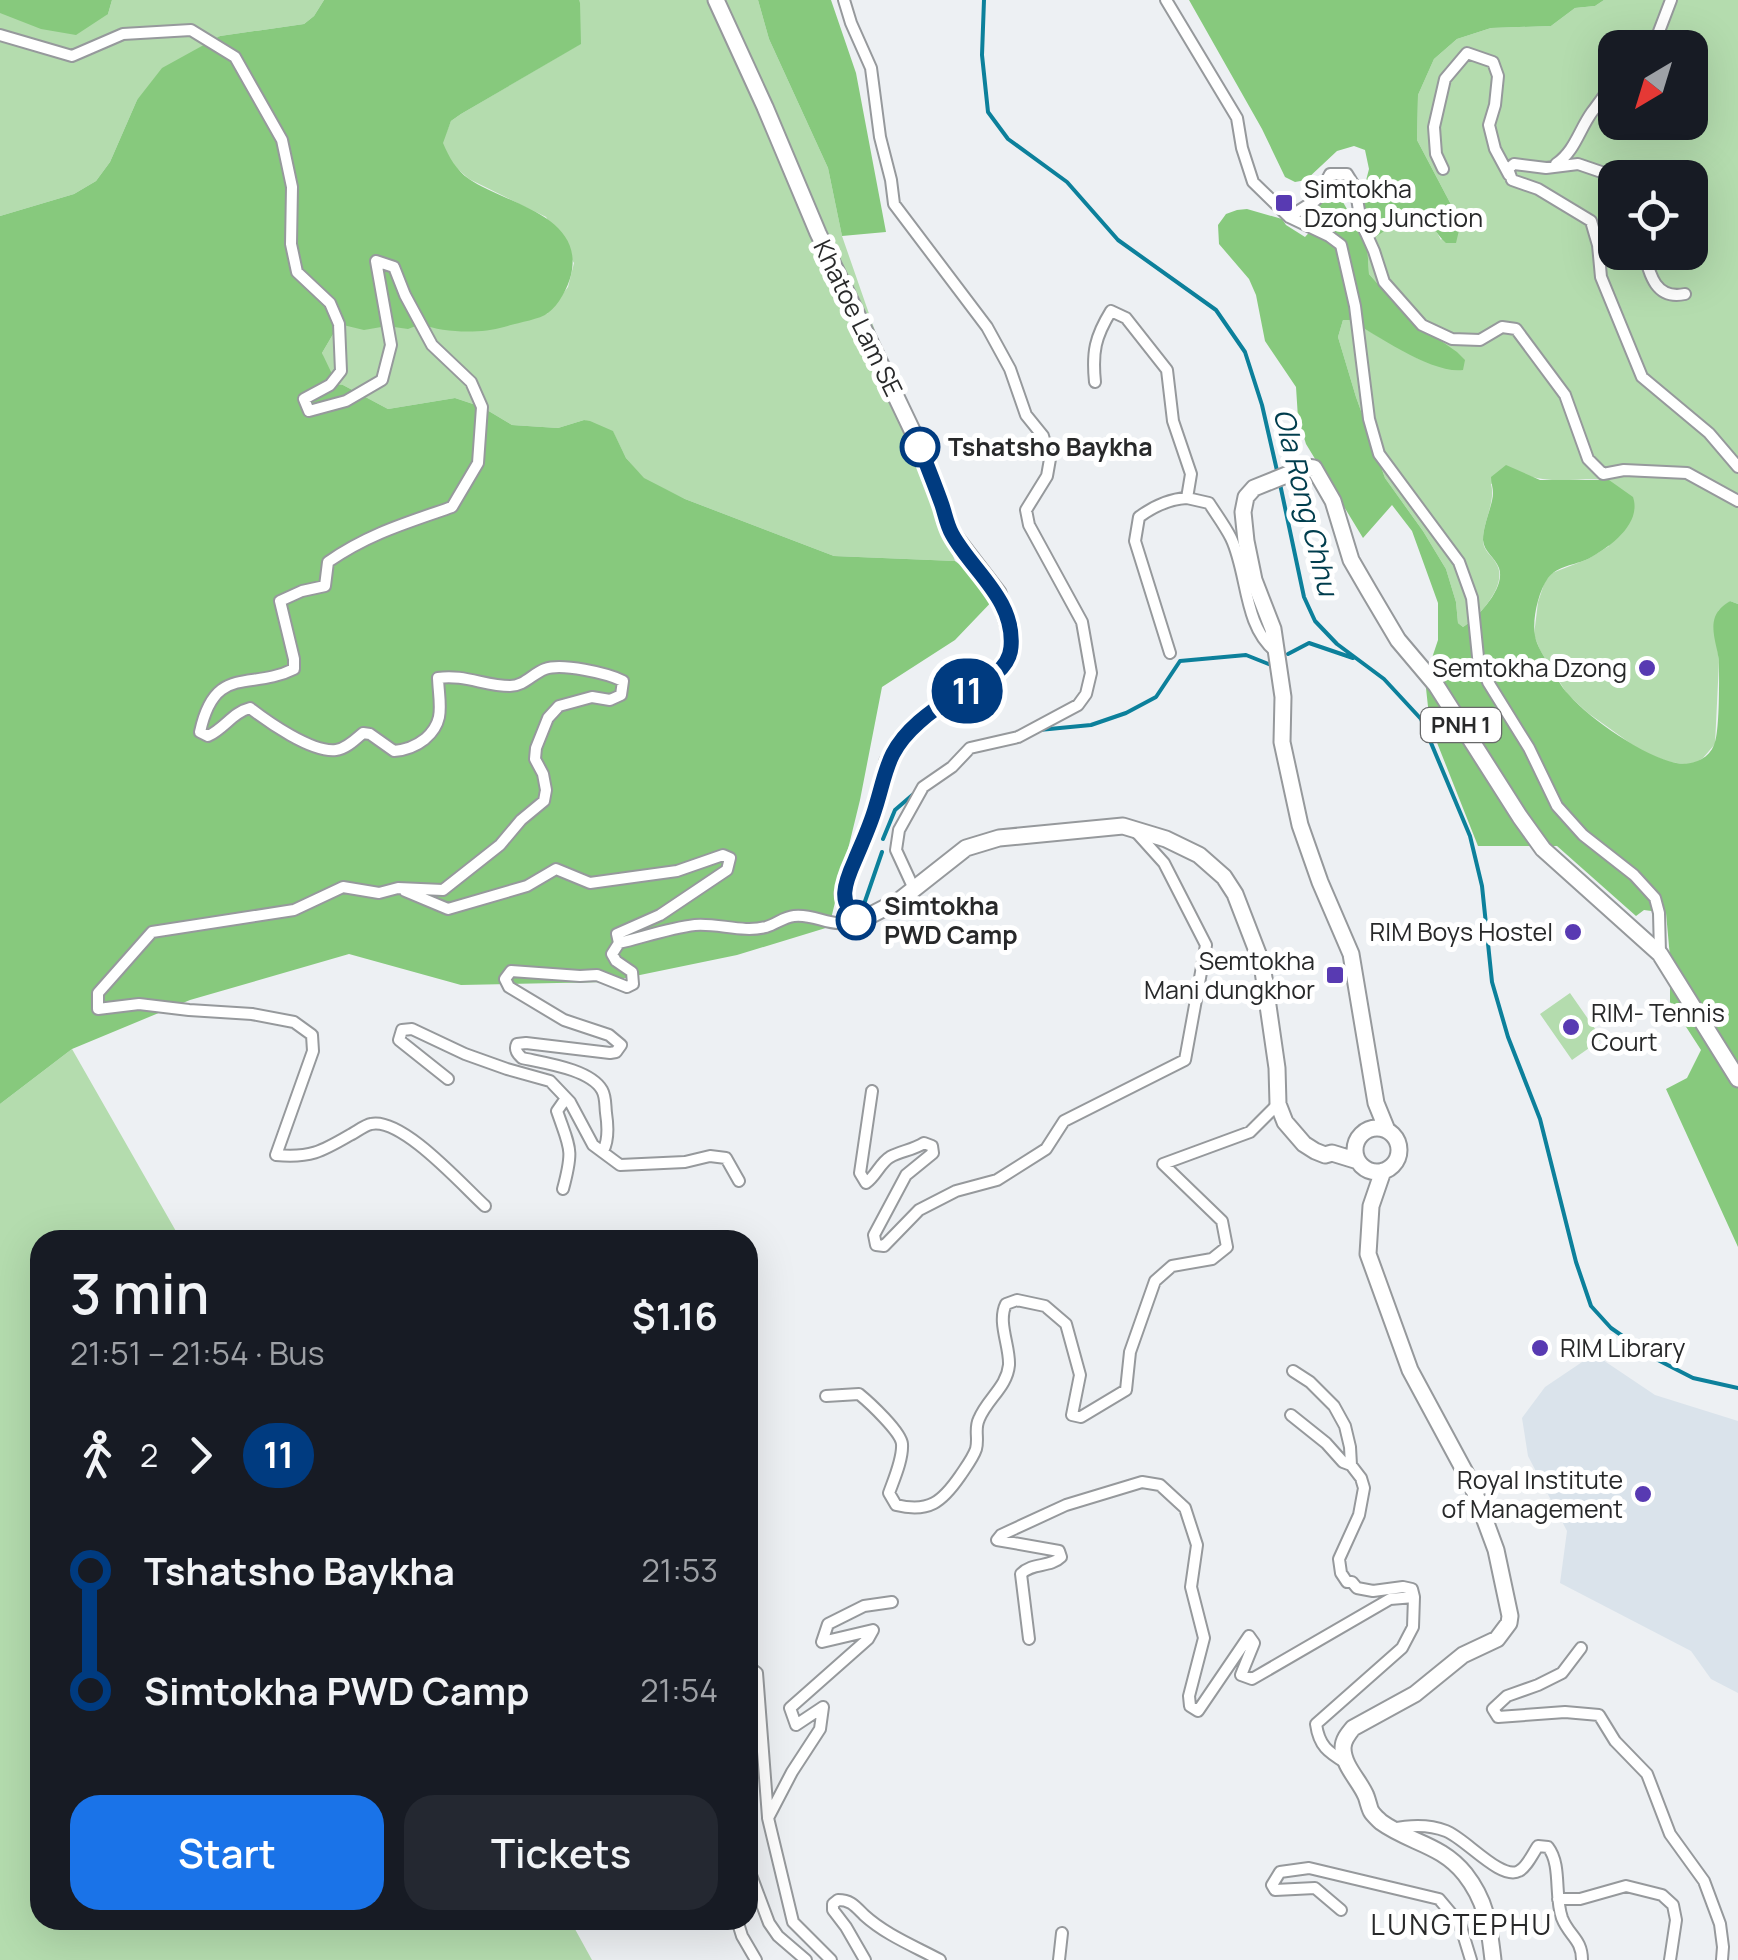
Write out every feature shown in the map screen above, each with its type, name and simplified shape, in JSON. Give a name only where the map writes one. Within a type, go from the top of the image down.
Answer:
[{"type":"main road","name":"Khatoe Lam SE","points":[[716,0],[818,233],[920,447],[952,533],[998,593],[1010,627],[1012,650],[1002,668],[921,720],[901,739],[888,761],[875,810],[843,894],[848,907],[863,916]]},
{"type":"main road","name":"PNH 1","points":[[1387,1130],[1376,1103],[1351,954],[1300,825],[1282,742],[1284,698],[1273,629],[1254,580],[1246,541],[1246,498],[1254,488],[1306,467],[1314,468],[1333,501],[1351,560],[1398,640],[1436,685],[1520,818],[1542,849],[1660,954],[1738,1079]]},
{"type":"main road","points":[[863,916],[887,908],[966,848],[999,838],[1123,826],[1166,838],[1199,855],[1224,877],[1235,894],[1262,964],[1277,1068],[1278,1104],[1284,1122],[1304,1144],[1325,1155],[1355,1142],[1369,1128],[1387,1130],[1395,1138],[1398,1154],[1393,1165],[1370,1168],[1332,1153]]},
{"type":"main road","name":"PNH 1","points":[[1369,1128],[1376,1103]]},
{"type":"main road","points":[[1355,1142],[1354,1152],[1370,1168],[1376,1194],[1371,1206],[1368,1254],[1410,1370],[1472,1485],[1496,1550],[1510,1616],[1497,1638],[1463,1654],[1406,1700],[1354,1728],[1343,1750],[1377,1819],[1447,1855],[1466,1874],[1486,1910],[1493,1960]]},
{"type":"street","points":[[844,0],[870,68],[894,204],[987,327],[1010,369],[1026,415],[1043,436],[1050,459],[1046,476],[1026,510],[1029,525],[1082,622],[1091,673],[1086,694],[1078,704],[1018,737],[970,748],[952,768],[923,787],[899,830],[896,850],[914,889]]},
{"type":"street","points":[[1166,0],[1237,118],[1253,182],[1289,217],[1341,245],[1355,306],[1369,419],[1379,454],[1459,562],[1472,598],[1478,658],[1557,806],[1654,898],[1659,913],[1660,954]]},
{"type":"street","points":[[1660,30],[1671,0]]},
{"type":"street","points":[[0,35],[72,56],[123,34],[191,30],[235,56],[282,140],[292,186],[291,244],[297,272],[330,303],[339,324],[341,371],[330,385],[304,399],[309,411],[346,401],[382,380],[391,345],[376,262],[394,266],[432,344],[471,382],[482,407],[478,463],[452,507],[350,546],[328,562],[325,586],[280,601],[294,669],[276,678],[236,681],[220,691],[210,702],[200,732],[208,736],[217,732],[240,710],[250,708],[281,731],[322,747],[336,750],[363,733],[394,751],[407,750],[420,744],[438,726],[438,678],[518,686],[542,670],[566,666],[609,674],[623,681],[621,695],[610,700],[592,697],[559,706],[548,718],[536,748],[546,790],[544,801],[500,844],[443,890],[398,888],[378,893],[343,887],[294,910],[152,932],[98,993],[98,1009],[138,1004],[252,1014],[294,1022],[312,1035],[313,1051],[276,1155],[299,1158],[324,1150],[372,1123],[389,1126],[406,1132],[485,1206]]},
{"type":"street","points":[[1443,169],[1436,154],[1434,127],[1445,79],[1467,54],[1493,62],[1498,76],[1490,125],[1494,148],[1512,180],[1538,189],[1591,221],[1602,277],[1642,377],[1708,432],[1738,466]]},
{"type":"street","points":[[1546,168],[1568,156],[1598,105]]},
{"type":"street","points":[[1512,180],[1508,169],[1514,164],[1546,168],[1578,164],[1598,171]]},
{"type":"street","points":[[1289,217],[1316,200],[1330,174],[1347,174],[1355,186],[1361,222],[1384,282],[1422,326],[1452,339],[1480,340],[1502,327],[1516,329],[1565,395],[1588,459],[1603,474],[1635,470],[1688,473],[1738,501]]},
{"type":"street","points":[[1649,270],[1664,294],[1685,294]]},
{"type":"street","points":[[1095,382],[1092,356],[1099,330],[1111,312],[1126,318],[1167,370],[1173,421],[1191,474],[1187,498]]},
{"type":"street","points":[[1170,653],[1135,542],[1139,517],[1174,499],[1187,498],[1209,503],[1232,539],[1254,619],[1276,652]]},
{"type":"street","points":[[872,1091],[860,1173],[866,1183],[887,1158],[924,1143],[932,1146],[933,1153],[906,1175],[874,1235],[876,1245],[884,1246],[919,1210],[956,1190],[997,1180],[1046,1148],[1064,1121],[1185,1060],[1206,944],[1164,863],[1136,832],[1123,826]]},
{"type":"street","points":[[398,888],[448,909],[527,886],[556,869],[590,883],[677,871],[723,855],[730,858],[727,870],[687,897],[660,915],[617,934],[619,943]]},
{"type":"street","points":[[602,1152],[606,1148],[608,1124],[602,1090],[586,1076],[522,1058],[516,1047],[526,1043],[610,1053],[621,1045],[609,1036],[564,1020],[510,987],[505,979],[512,971],[598,975],[627,987],[633,984],[632,972],[612,954],[619,943],[696,925],[767,927],[789,916],[830,924],[863,916]]},
{"type":"street","points":[[448,1079],[400,1040],[402,1030],[412,1030],[507,1070],[550,1081],[570,1102],[593,1145],[620,1165],[685,1162],[710,1156],[726,1158],[739,1181]]},
{"type":"street","points":[[562,1188],[571,1148],[557,1111],[564,1101],[570,1102]]},
{"type":"street","points":[[826,1396],[859,1394],[900,1437],[901,1453],[889,1493],[896,1505],[911,1509],[930,1506],[943,1498],[974,1455],[980,1415],[1005,1383],[1008,1346],[1002,1312],[1006,1304],[1017,1300],[1045,1306],[1066,1324],[1080,1376],[1072,1415],[1081,1417],[1126,1390],[1130,1352],[1155,1282],[1172,1266],[1212,1258],[1226,1247],[1222,1221],[1163,1164],[1250,1132],[1278,1104]]},
{"type":"street","points":[[1293,1371],[1334,1406],[1344,1426],[1351,1464],[1364,1488],[1359,1515],[1339,1559],[1341,1573],[1356,1588],[1373,1592],[1403,1587],[1412,1590],[1414,1597],[1413,1626],[1402,1648],[1316,1724],[1318,1741],[1347,1763]]},
{"type":"street","points":[[1291,1414],[1343,1462],[1351,1464]]},
{"type":"street","points":[[1030,1639],[1020,1574],[1062,1557],[1059,1551],[997,1540],[1066,1505],[1142,1482],[1160,1485],[1186,1508],[1197,1545],[1191,1587],[1204,1638],[1189,1696],[1190,1706],[1198,1711],[1249,1636],[1254,1643],[1241,1676],[1252,1679],[1390,1600],[1414,1597]]},
{"type":"street","points":[[768,1818],[820,1729],[823,1706],[796,1726],[790,1708],[868,1639],[872,1630],[822,1642],[828,1624],[864,1606],[892,1602]]},
{"type":"street","points":[[1581,1648],[1562,1673],[1507,1696],[1493,1709],[1498,1717],[1564,1712],[1599,1715],[1614,1741],[1648,1774],[1670,1834],[1704,1881],[1720,1924],[1722,1960]]},
{"type":"street","points":[[758,1686],[768,1818],[793,1922],[831,1960]]},
{"type":"street","points":[[1392,1829],[1440,1828],[1510,1873],[1523,1868],[1536,1848],[1545,1845],[1553,1853],[1562,1917],[1569,1933],[1580,1942],[1582,1960]]},
{"type":"street","points":[[1341,1910],[1314,1888],[1284,1891],[1274,1890],[1272,1885],[1280,1872],[1309,1868],[1439,1899],[1460,1924],[1471,1960]]},
{"type":"street","points":[[1558,1899],[1580,1899],[1626,1886],[1662,1895],[1673,1905],[1676,1920],[1670,1960]]},
{"type":"street","points":[[758,1893],[778,1936],[806,1960]]},
{"type":"street","points":[[866,1960],[833,1910],[838,1900],[854,1904],[881,1929],[940,1960]]},
{"type":"street","points":[[740,1930],[756,1960]]},
{"type":"street","points":[[1059,1960],[1062,1933]]},
{"type":"shaded area","name":"Royal Institute of Management","points":[[1594,1354],[1655,1395],[1738,1421],[1738,1693],[1711,1679],[1691,1651],[1560,1583],[1567,1531],[1528,1456],[1522,1418],[1545,1387]]},
{"type":"green space","points":[[0,0],[112,0],[108,14],[76,35],[41,29],[0,13]]},
{"type":"green space","points":[[112,0],[324,0],[304,24],[220,36],[137,100],[110,162],[96,181],[74,194],[0,216],[0,13],[108,14]]},
{"type":"green space","points":[[324,0],[579,0],[581,44],[451,121],[443,143],[464,175],[539,214],[566,238],[572,255],[571,275],[559,301],[539,318],[484,331],[451,331],[421,324],[408,329],[387,326],[364,330],[339,324],[322,353],[332,374],[330,384],[343,385],[388,409],[455,398],[482,407],[512,425],[558,428],[590,421],[613,431],[626,458],[644,478],[685,499],[834,556],[955,561],[999,594],[955,640],[882,687],[829,927],[737,955],[606,982],[461,985],[349,954],[190,1000],[72,1049],[0,1104],[0,216],[74,194],[96,181],[110,162],[137,100],[162,68],[220,36],[304,24]]},
{"type":"green space","points":[[579,0],[758,0],[769,39],[828,168],[842,236],[955,561],[834,556],[685,499],[644,479],[626,458],[613,432],[584,420],[558,428],[512,425],[482,407],[455,398],[388,409],[343,385],[330,385],[322,353],[339,324],[421,324],[547,314],[568,287],[574,263],[546,217],[469,179],[452,164],[442,143],[451,121],[580,44]]},
{"type":"green space","points":[[758,0],[831,0],[856,73],[886,232],[842,236],[828,168],[769,39]]},
{"type":"green space","points":[[1189,0],[1604,0],[1595,6],[1575,8],[1551,26],[1491,28],[1457,39],[1434,59],[1418,95],[1417,140],[1456,214],[1460,226],[1456,243],[1446,243],[1419,213],[1403,214],[1367,243],[1369,274],[1408,318],[1465,360],[1463,370],[1450,370],[1421,360],[1349,320],[1343,320],[1338,337],[1385,478],[1446,569],[1458,623],[1463,627],[1483,609],[1498,584],[1499,568],[1483,540],[1493,498],[1491,477],[1506,465],[1540,480],[1609,480],[1633,497],[1633,516],[1622,534],[1588,559],[1561,568],[1548,578],[1534,622],[1539,647],[1563,688],[1578,705],[1619,736],[1676,763],[1693,763],[1708,755],[1716,738],[1718,717],[1719,662],[1714,622],[1730,601],[1738,604],[1738,1247],[1666,1089],[1687,1078],[1701,1050],[1670,1002],[1666,913],[1644,910],[1636,916],[1557,846],[1478,846],[1430,725],[1425,679],[1438,640],[1438,603],[1412,531],[1392,505],[1363,538],[1306,444],[1298,418],[1296,387],[1265,341],[1249,279],[1219,244],[1218,225],[1226,214],[1247,209],[1282,219],[1305,237],[1314,227],[1322,190],[1327,186],[1340,197],[1355,223],[1369,169],[1365,150],[1354,146],[1337,151],[1306,180],[1295,182],[1285,177]]},
{"type":"green space","points":[[1604,0],[1738,0],[1738,604],[1730,601],[1719,610],[1714,622],[1719,662],[1715,744],[1692,765],[1669,762],[1637,748],[1588,713],[1567,694],[1534,635],[1545,581],[1552,573],[1609,546],[1609,480],[1552,480],[1518,472],[1491,484],[1483,540],[1498,567],[1498,584],[1483,609],[1463,627],[1458,623],[1446,569],[1385,478],[1338,337],[1343,320],[1349,320],[1419,359],[1408,318],[1369,274],[1367,243],[1391,220],[1413,212],[1429,218],[1441,240],[1456,214],[1417,140],[1418,95],[1434,59],[1457,39],[1491,28],[1551,26],[1575,8],[1595,6]]},
{"type":"green space","name":"RIM- Tennis Court","points":[[1570,993],[1602,1039],[1572,1060],[1540,1014]]},
{"type":"green space","points":[[72,1049],[175,1230],[30,1230],[30,1930],[576,1930],[592,1960],[0,1960],[0,1104]]},
{"type":"waterway","name":"Ola Rong Chhu","points":[[984,0],[982,55],[988,112],[1008,139],[1067,182],[1118,240],[1216,310],[1245,352],[1278,475]]},
{"type":"waterway","name":"Ola Rong Chhu","points":[[1280,484],[1304,597],[1315,621],[1337,644],[1384,679],[1421,719],[1470,836],[1482,886],[1492,982],[1508,1037],[1540,1119],[1591,1306],[1611,1328],[1654,1358],[1693,1378],[1738,1388]]},
{"type":"waterway","points":[[1288,654],[1309,643],[1353,658]]},
{"type":"waterway","points":[[1039,730],[1091,725],[1126,713],[1156,697],[1180,661],[1246,655],[1271,665]]},
{"type":"waterway","points":[[883,839],[895,810],[917,791]]},
{"type":"waterway","points":[[862,910],[882,852]]},
{"type":"bus line","name":"11","points":[[856,920],[863,916],[848,907],[843,894],[875,810],[888,761],[901,739],[921,720],[1002,668],[1012,650],[1010,627],[998,593],[952,533],[920,447]]},
{"type":"place","name":"Simtokha Dzong Junction","points":[[1284,203]]},
{"type":"place","name":"Tshatsho Baykha","points":[[920,447]]},
{"type":"place","name":"Semtokha Dzong","points":[[1647,668]]},
{"type":"place","name":"Simtokha PWD Camp","points":[[856,920]]},
{"type":"place","name":"RIM Boys Hostel","points":[[1573,932]]},
{"type":"place","name":"Semtokha Mani dungkhor","points":[[1335,975]]},
{"type":"place","name":"RIM- Tennis Court","points":[[1571,1027]]},
{"type":"place","name":"RIM Library","points":[[1540,1348]]},
{"type":"place","name":"Royal Institute of Management","points":[[1643,1494]]},
{"type":"district","name":"LUNGTEPHU","points":[[1462,1925]]}]
